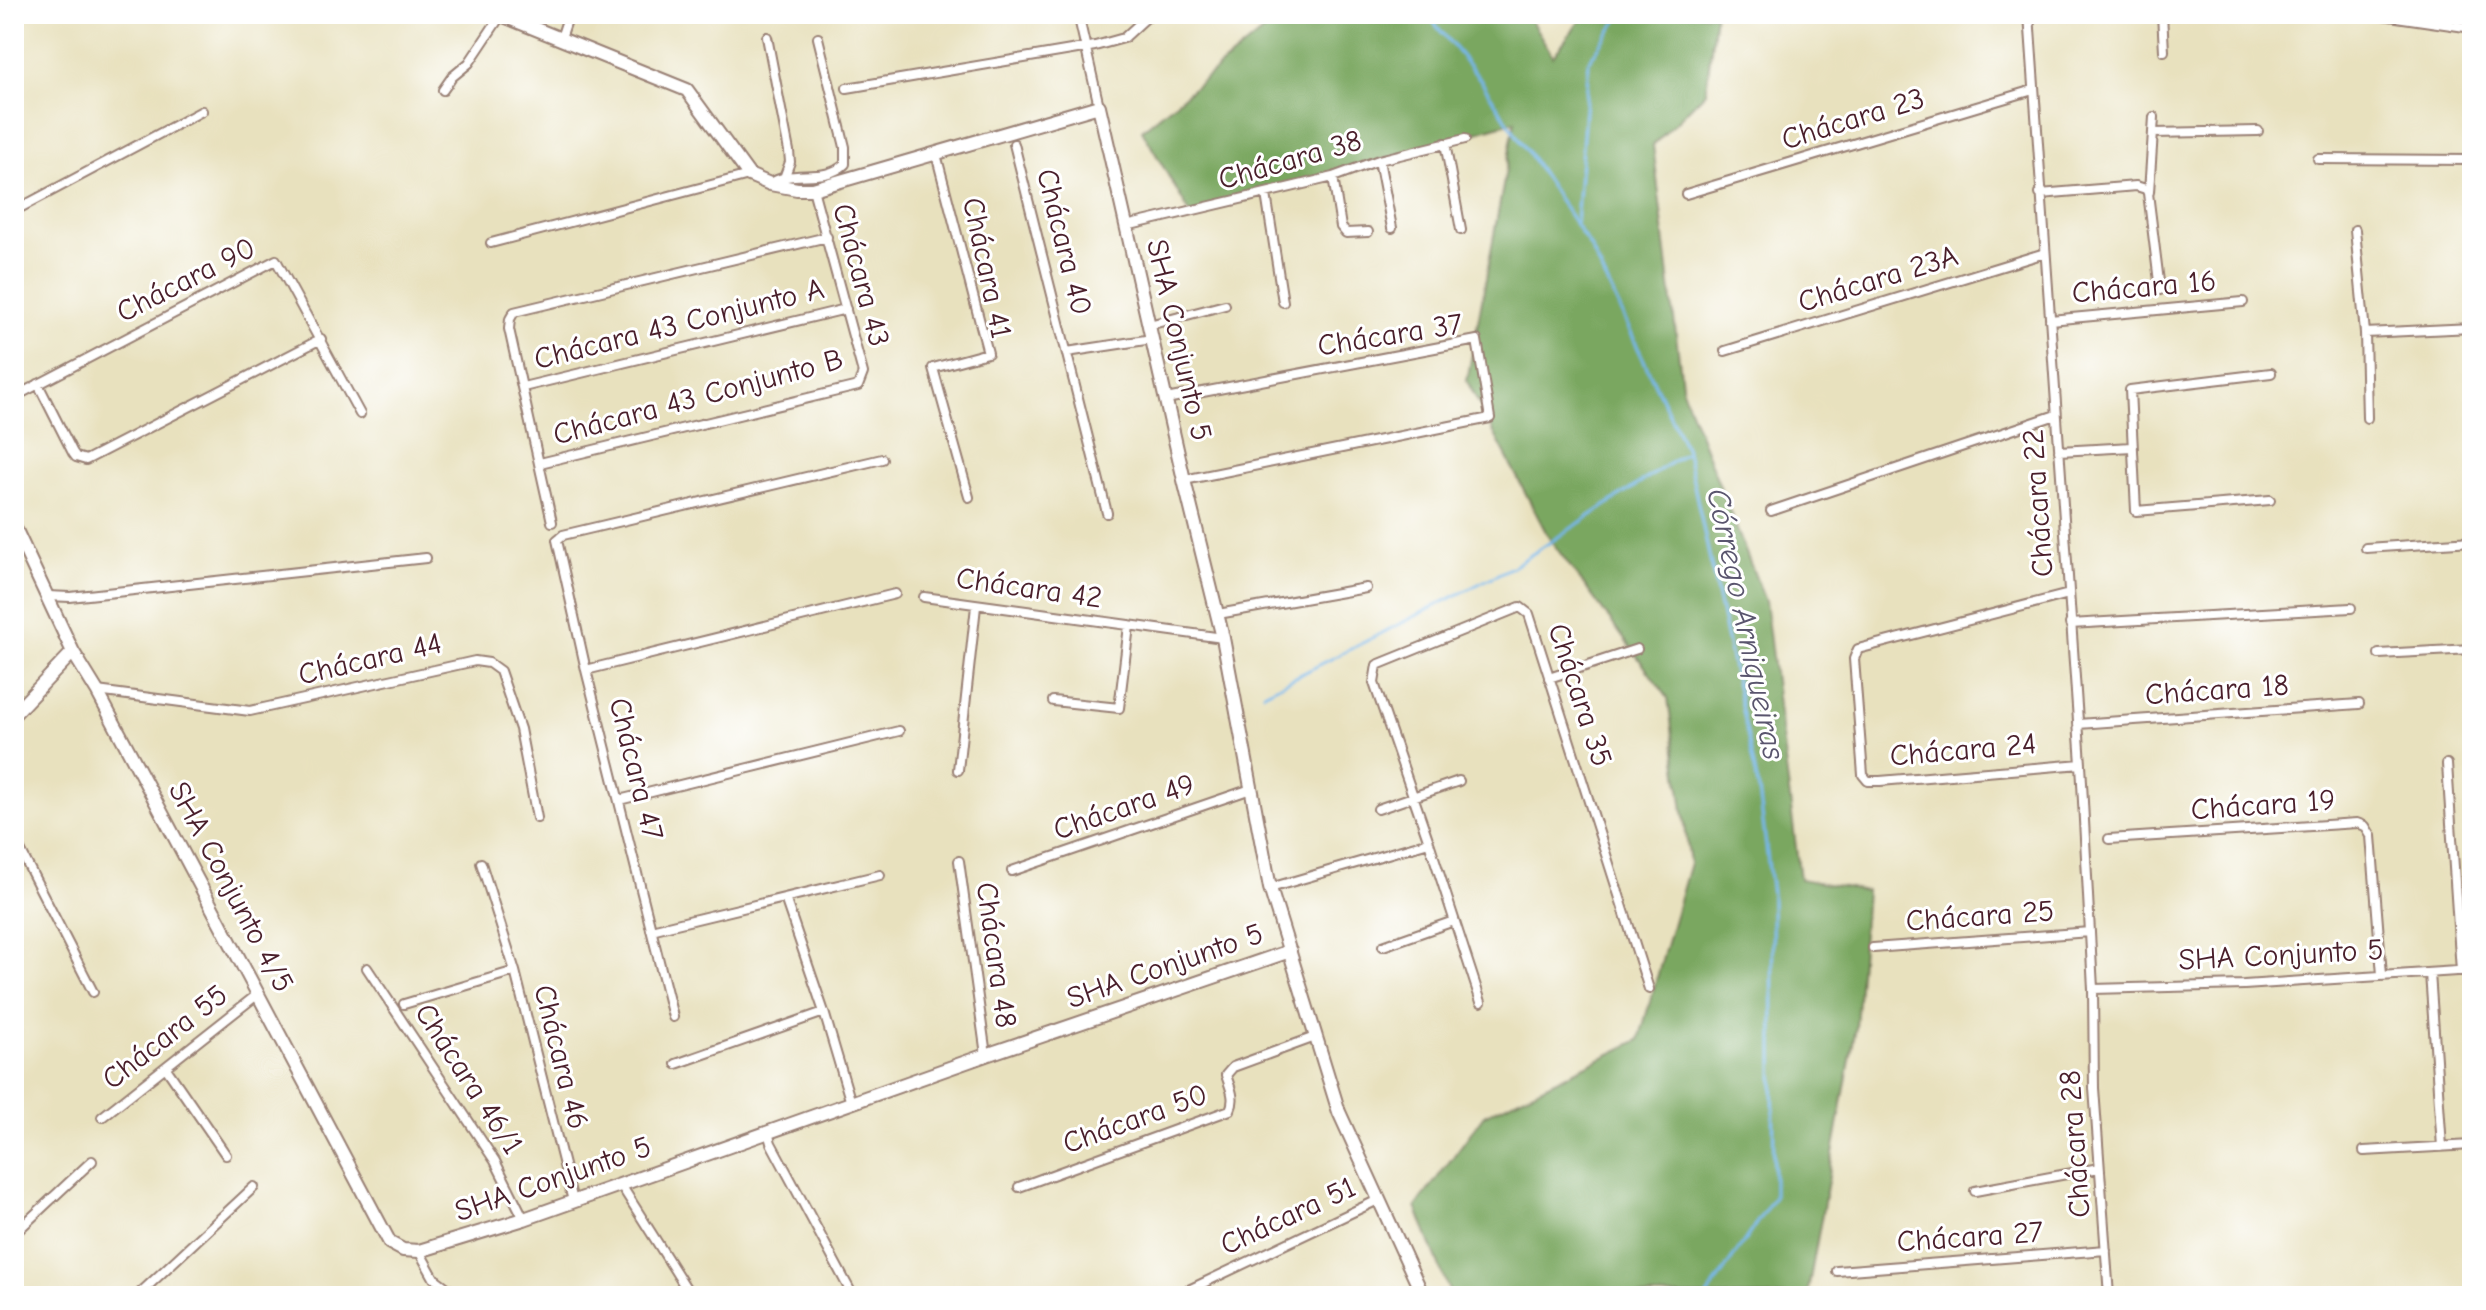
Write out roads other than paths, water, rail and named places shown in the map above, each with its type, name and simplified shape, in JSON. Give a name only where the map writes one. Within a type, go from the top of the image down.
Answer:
[{"type":"street","points":[[443,90],[452,77],[469,63],[500,14],[687,90],[749,175],[770,184],[797,189],[813,189],[1099,106]]},
{"type":"street","points":[[561,38],[569,14]]},
{"type":"street","name":"SHA Conjunto 5","points":[[419,1251],[524,1219],[1290,951],[1270,888],[1218,614],[1184,480],[1078,14]]},
{"type":"street","points":[[847,88],[1124,38],[1150,14]]},
{"type":"street","name":"Chácara 22","points":[[2029,14],[2081,764],[2093,989]]},
{"type":"street","points":[[2162,14],[2164,51]]},
{"type":"street","points":[[2376,14],[2472,28]]},
{"type":"street","points":[[767,37],[789,151],[790,162],[784,178]]},
{"type":"street","points":[[770,184],[777,179],[826,174],[845,164],[845,147],[818,38]]},
{"type":"street","name":"Chácara 23","points":[[1686,194],[2033,90]]},
{"type":"street","points":[[14,211],[202,111]]},
{"type":"street","points":[[2154,117],[2148,193],[2160,290]]},
{"type":"street","points":[[2153,133],[2258,131]]},
{"type":"street","name":"Chácara 38","points":[[1126,226],[1333,177],[1379,160],[1465,139]]},
{"type":"street","points":[[1445,143],[1461,230]]},
{"type":"street","name":"Chácara 40","points":[[1014,144],[1107,513]]},
{"type":"street","name":"Chácara 41","points":[[936,154],[988,353],[933,368],[969,497]]},
{"type":"street","points":[[2318,159],[2472,160]]},
{"type":"street","points":[[1379,160],[1392,228]]},
{"type":"street","points":[[491,243],[749,175]]},
{"type":"street","points":[[1333,177],[1341,227],[1346,233],[1368,232]]},
{"type":"street","points":[[2040,194],[2136,186],[2146,189],[2148,193]]},
{"type":"street","name":"Chácara 43","points":[[813,189],[863,373]]},
{"type":"street","points":[[1266,194],[1283,302]]},
{"type":"street","points":[[2355,230],[2365,333],[2367,418]]},
{"type":"street","name":"Chácara 43 Conjunto A","points":[[827,237],[514,312],[509,329],[523,387],[846,309]]},
{"type":"street","name":"Chácara 23A","points":[[1725,351],[2045,253]]},
{"type":"street","name":"Chácara 90","points":[[14,397],[276,260],[360,414]]},
{"type":"street","name":"Chácara 16","points":[[2050,320],[2243,302]]},
{"type":"street","points":[[1149,325],[1225,305]]},
{"type":"street","points":[[2365,333],[2472,328]]},
{"type":"street","points":[[38,384],[73,453],[86,460],[321,339]]},
{"type":"street","name":"Chácara 40","points":[[1067,352],[1152,339]]},
{"type":"street","name":"Chácara 37","points":[[1166,399],[1477,340],[1490,418],[1184,480]]},
{"type":"street","name":"Chácara 43 Conjunto B","points":[[540,463],[858,386],[863,373]]},
{"type":"street","points":[[2270,500],[2136,511],[2130,390],[2271,373]]},
{"type":"street","points":[[523,387],[552,522]]},
{"type":"street","points":[[1771,511],[2056,415]]},
{"type":"street","points":[[2059,451],[2132,447]]},
{"type":"street","name":"Chácara 47","points":[[673,1017],[586,670],[557,540],[563,535],[882,459]]},
{"type":"street","name":"SHA Conjunto 4/5","points":[[14,526],[73,652],[97,691],[390,1243],[403,1250],[419,1251]]},
{"type":"street","points":[[2366,548],[2472,541]]},
{"type":"street","points":[[48,596],[70,597],[426,558]]},
{"type":"street","points":[[1218,614],[1366,588]]},
{"type":"street","points":[[586,670],[895,594]]},
{"type":"street","name":"Chácara 24","points":[[2069,594],[1858,649],[1854,659],[1863,775],[1868,781],[2081,764]]},
{"type":"street","name":"Chácara 42","points":[[924,597],[1223,638]]},
{"type":"street","points":[[958,770],[976,606]]},
{"type":"street","name":"Chácara 35","points":[[1481,1002],[1374,683],[1377,665],[1520,607],[1529,614],[1649,989]]},
{"type":"street","points":[[2070,624],[2351,608]]},
{"type":"street","name":"Chácara 42","points":[[1053,701],[1119,708],[1129,626]]},
{"type":"street","points":[[1549,678],[1637,649]]},
{"type":"street","points":[[2379,654],[2472,649]]},
{"type":"street","points":[[14,714],[73,652]]},
{"type":"street","name":"Chácara 44","points":[[97,691],[250,711],[475,661],[489,663],[500,671],[520,729],[537,818]]},
{"type":"street","name":"Chácara 18","points":[[2078,724],[2359,704]]},
{"type":"street","points":[[619,800],[899,731]]},
{"type":"street","points":[[2447,764],[2461,971]]},
{"type":"street","points":[[1378,809],[1459,781]]},
{"type":"street","name":"Chácara 49","points":[[1012,871],[1251,789]]},
{"type":"street","name":"Chácara 19","points":[[2109,839],[2357,823],[2365,826],[2371,836],[2382,975]]},
{"type":"street","points":[[14,838],[93,992]]},
{"type":"street","points":[[1270,888],[1429,842]]},
{"type":"street","name":"Chácara 48","points":[[959,861],[986,1055]]},
{"type":"street","name":"Chácara 46","points":[[481,863],[515,971],[573,1201]]},
{"type":"street","points":[[651,930],[880,875]]},
{"type":"street","points":[[785,898],[851,1103]]},
{"type":"street","points":[[1383,946],[1454,921]]},
{"type":"street","name":"Chácara 25","points":[[1873,948],[2090,932]]},
{"type":"street","points":[[1290,951],[1339,1112],[1423,1296]]},
{"type":"street","name":"Chácara 46/1","points":[[367,968],[495,1161],[524,1219]]},
{"type":"street","name":"SHA Conjunto 5","points":[[2093,989],[2244,985],[2472,970]]},
{"type":"street","name":"Chácara 46","points":[[404,1004],[515,971]]},
{"type":"street","points":[[2430,973],[2442,1147]]},
{"type":"street","name":"Chácara 28","points":[[2093,989],[2094,1088],[2109,1296]]},
{"type":"street","name":"Chácara 55","points":[[102,1117],[258,994]]},
{"type":"street","points":[[676,1064],[824,1012]]},
{"type":"street","name":"Chácara 50","points":[[1019,1187],[1230,1110],[1233,1093],[1226,1075],[1233,1067],[1315,1037]]},
{"type":"street","points":[[166,1068],[226,1155]]},
{"type":"street","points":[[768,1132],[853,1296]]},
{"type":"street","points":[[2364,1151],[2472,1145]]},
{"type":"street","points":[[14,1234],[92,1161]]},
{"type":"street","points":[[1975,1191],[2099,1168]]},
{"type":"street","points":[[621,1185],[691,1296]]},
{"type":"street","points":[[137,1296],[254,1187]]},
{"type":"street","name":"Chácara 51","points":[[1176,1296],[1378,1200]]},
{"type":"street","name":"Chácara 27","points":[[1837,1271],[2106,1250]]},
{"type":"street","points":[[419,1251],[434,1278],[458,1296]]},
{"type":"waterway","name":"Córrego Arniqueiras","points":[[1427,14],[1479,78],[1591,248],[1687,452],[1759,790],[1772,894],[1774,1197],[1707,1296]]},
{"type":"waterway","points":[[1576,223],[1589,61],[1622,14]]},
{"type":"waterway","points":[[1264,693],[1514,566],[1687,452]]}]
